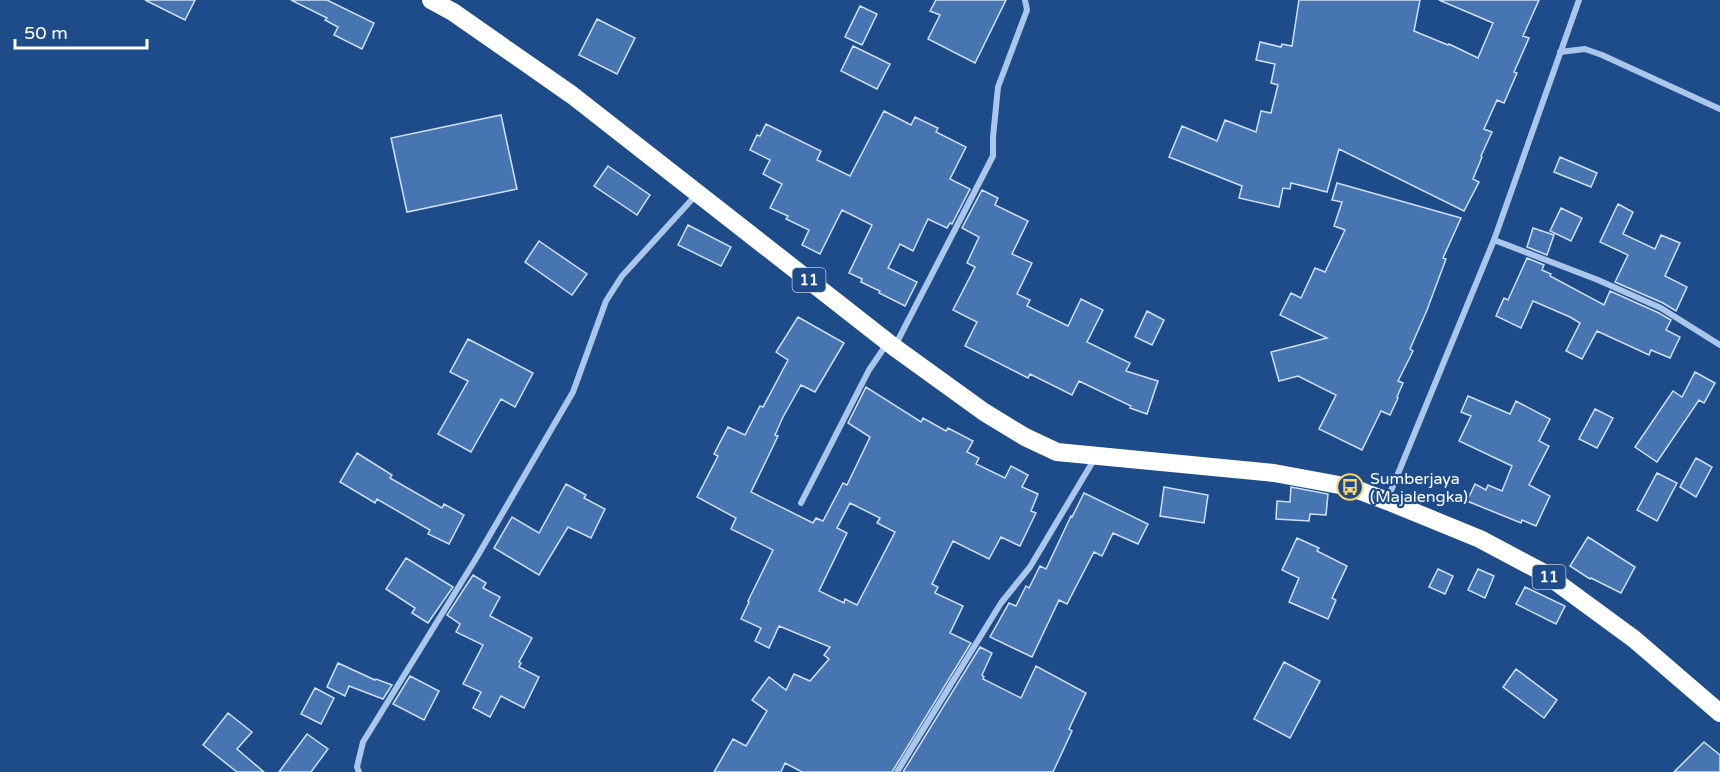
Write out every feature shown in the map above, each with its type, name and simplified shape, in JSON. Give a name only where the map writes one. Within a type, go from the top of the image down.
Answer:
[{"type":"highway","name":"11","points":[[431,0],[453,12],[572,95],[891,345],[984,412],[1025,437],[1057,452],[1274,473],[1350,487],[1387,501],[1480,539],[1544,573],[1634,639],[1720,712]]},
{"type":"street","points":[[801,503],[869,370],[891,345],[993,156],[998,87],[1027,10],[1025,0]]},
{"type":"street","points":[[1387,501],[1494,240],[1579,0]]},
{"type":"street","points":[[1560,52],[1585,49],[1602,55],[1720,109]]},
{"type":"street","points":[[359,772],[357,767],[363,742],[477,557],[573,392],[606,301],[622,276],[699,193]]},
{"type":"street","points":[[1494,240],[1598,280],[1661,308],[1720,345]]},
{"type":"street","points":[[897,772],[1001,603],[1030,567],[1096,457]]},
{"type":"building","points":[[145,0],[195,0],[185,20]]},
{"type":"building","points":[[291,0],[327,0],[374,23],[362,49],[334,35],[338,27],[325,20],[327,18]]},
{"type":"building","points":[[936,0],[1006,0],[975,63],[928,39],[940,15],[930,11]]},
{"type":"building","points":[[1299,0],[1420,0],[1414,31],[1478,58],[1493,23],[1439,0],[1539,0],[1523,36],[1529,38],[1514,72],[1517,73],[1504,103],[1497,100],[1484,129],[1492,132],[1473,179],[1479,182],[1464,211],[1339,149],[1327,192],[1291,183],[1290,189],[1283,188],[1279,207],[1239,198],[1242,186],[1169,157],[1182,126],[1217,141],[1225,120],[1256,132],[1261,111],[1271,113],[1278,85],[1271,83],[1275,64],[1256,60],[1260,42],[1281,47],[1282,44],[1292,46]]},
{"type":"building","points":[[860,6],[877,14],[862,45],[845,37]]},
{"type":"building","points":[[597,19],[635,38],[617,74],[579,55]]},
{"type":"building","points":[[853,46],[890,64],[877,89],[841,71]]},
{"type":"building","points":[[884,111],[911,125],[915,117],[938,128],[936,132],[966,147],[950,179],[970,189],[952,224],[950,223],[947,228],[928,219],[913,251],[900,244],[888,268],[917,282],[905,306],[879,293],[880,291],[861,282],[862,279],[849,273],[872,225],[842,210],[820,254],[802,245],[809,230],[786,219],[788,216],[770,208],[782,184],[763,174],[770,160],[750,150],[757,135],[760,136],[766,124],[821,151],[817,160],[850,176]]},
{"type":"building","points":[[501,115],[517,189],[407,212],[391,138]]},
{"type":"building","points":[[1560,157],[1597,173],[1591,187],[1554,172]]},
{"type":"building","points":[[608,166],[650,195],[637,215],[594,186]]},
{"type":"building","points":[[1337,183],[1461,218],[1443,258],[1446,259],[1410,349],[1413,351],[1398,381],[1403,383],[1398,398],[1390,415],[1381,411],[1362,450],[1319,429],[1336,395],[1298,376],[1279,381],[1271,352],[1327,338],[1280,315],[1291,293],[1301,298],[1315,268],[1325,272],[1345,230],[1334,226],[1342,202],[1332,200]]},
{"type":"building","points":[[982,190],[998,198],[995,205],[1028,221],[1012,254],[1032,263],[1017,294],[1030,300],[1027,306],[1068,326],[1081,299],[1103,310],[1087,342],[1130,363],[1126,371],[1158,381],[1147,414],[1130,408],[1131,406],[1079,381],[1072,395],[1030,374],[1028,378],[965,346],[977,322],[953,310],[975,267],[967,263],[979,237],[962,228]]},
{"type":"building","points":[[1618,204],[1633,212],[1623,234],[1655,249],[1661,235],[1680,243],[1665,276],[1687,287],[1676,311],[1615,282],[1628,255],[1600,242]]},
{"type":"building","points":[[1561,208],[1582,218],[1571,241],[1550,231]]},
{"type":"building","points":[[688,225],[731,247],[721,266],[678,245]]},
{"type":"building","points":[[1533,228],[1554,235],[1547,255],[1527,247]]},
{"type":"building","points":[[539,241],[587,274],[572,295],[525,262]]},
{"type":"building","points":[[1527,258],[1544,265],[1542,270],[1551,274],[1550,276],[1604,305],[1610,291],[1671,320],[1666,330],[1680,337],[1670,358],[1651,350],[1649,355],[1597,331],[1582,359],[1566,351],[1580,323],[1533,301],[1521,328],[1496,316],[1504,298],[1508,300]]},
{"type":"building","points":[[1147,311],[1164,320],[1152,345],[1135,337]]},
{"type":"building","points":[[798,317],[844,343],[815,392],[801,385],[783,417],[775,435],[778,436],[751,492],[813,523],[816,518],[823,521],[843,483],[847,485],[870,437],[848,423],[866,387],[921,422],[923,418],[946,431],[948,428],[973,441],[967,452],[979,458],[976,464],[1005,478],[1011,466],[1028,475],[1022,487],[1038,494],[1031,511],[1036,513],[1020,546],[1001,537],[989,559],[953,541],[932,584],[938,587],[935,593],[963,606],[950,633],[971,643],[892,772],[802,772],[785,763],[781,772],[714,772],[733,739],[746,746],[767,711],[752,700],[769,677],[786,690],[794,674],[810,681],[829,659],[824,655],[830,647],[779,626],[769,648],[755,641],[761,628],[741,619],[773,550],[731,529],[736,518],[697,497],[718,456],[714,454],[728,427],[745,435],[760,406],[763,407],[788,360],[776,352]],"holes":[[[850,503],[880,518],[877,523],[895,532],[857,605],[845,599],[844,603],[819,591],[847,533],[837,528]]]},
{"type":"building","points":[[468,339],[533,373],[515,407],[501,399],[471,452],[438,434],[468,381],[450,372]]},
{"type":"building","points":[[1695,372],[1715,383],[1704,403],[1699,400],[1657,462],[1635,447],[1673,391],[1682,397]]},
{"type":"building","points":[[1468,396],[1510,414],[1516,401],[1550,419],[1539,441],[1549,446],[1529,485],[1550,496],[1536,526],[1522,520],[1521,523],[1467,501],[1475,484],[1486,490],[1488,485],[1502,491],[1512,466],[1459,441],[1471,416],[1461,412]]},
{"type":"building","points":[[1595,409],[1613,418],[1597,448],[1579,439]]},
{"type":"building","points":[[357,453],[392,475],[390,478],[442,508],[444,504],[464,515],[449,544],[428,534],[430,530],[377,499],[375,503],[340,482]]},
{"type":"building","points":[[1696,458],[1712,467],[1696,497],[1680,487]]},
{"type":"building","points":[[1657,473],[1677,483],[1657,521],[1637,510]]},
{"type":"building","points":[[566,484],[586,495],[584,498],[605,509],[591,538],[568,527],[539,575],[494,548],[512,517],[539,533]]},
{"type":"building","points":[[1164,487],[1208,495],[1204,523],[1160,516]]},
{"type":"building","points":[[1291,487],[1328,494],[1326,515],[1310,514],[1309,521],[1276,519],[1277,501],[1290,502]]},
{"type":"building","points":[[1084,493],[1148,524],[1138,544],[1113,533],[1102,556],[1094,552],[1067,604],[1059,600],[1032,657],[990,637],[1009,603],[1016,606],[1026,586],[1029,588],[1040,566],[1046,569]]},
{"type":"building","points":[[1588,537],[1635,567],[1621,593],[1590,579],[1570,566]]},
{"type":"building","points":[[1297,538],[1319,548],[1317,551],[1347,566],[1332,598],[1336,600],[1328,619],[1289,602],[1299,578],[1282,570]]},
{"type":"building","points":[[406,558],[453,587],[428,623],[412,613],[415,608],[386,589]]},
{"type":"building","points":[[1438,569],[1453,576],[1445,594],[1429,587]]},
{"type":"building","points":[[1478,569],[1494,576],[1485,598],[1468,590]]},
{"type":"building","points":[[473,575],[486,583],[483,588],[500,597],[490,616],[532,638],[519,662],[521,663],[519,667],[539,677],[524,708],[501,696],[490,717],[473,708],[481,692],[463,684],[483,645],[456,632],[460,624],[447,615]]},
{"type":"building","points":[[1525,587],[1565,606],[1556,624],[1516,604]]},
{"type":"building","points":[[980,647],[992,653],[982,675],[983,679],[1021,698],[1036,666],[1086,693],[1069,729],[1072,731],[1053,772],[903,772]]},
{"type":"building","points":[[1284,662],[1320,681],[1290,738],[1254,719]]},
{"type":"building","points":[[338,663],[392,685],[383,699],[349,686],[345,696],[327,687]]},
{"type":"building","points":[[1516,669],[1557,700],[1544,718],[1503,687]]},
{"type":"building","points":[[410,676],[439,691],[424,720],[393,704]]},
{"type":"building","points":[[315,688],[334,698],[321,724],[301,714]]},
{"type":"building","points":[[228,713],[252,732],[237,749],[264,772],[237,772],[203,745]]},
{"type":"building","points":[[307,734],[328,749],[311,772],[279,772]]},
{"type":"building","points":[[1704,742],[1720,755],[1720,772],[1674,772]]},
{"type":"place","name":"Sumberjaya (Majalengka)","points":[[1350,487]]}]
